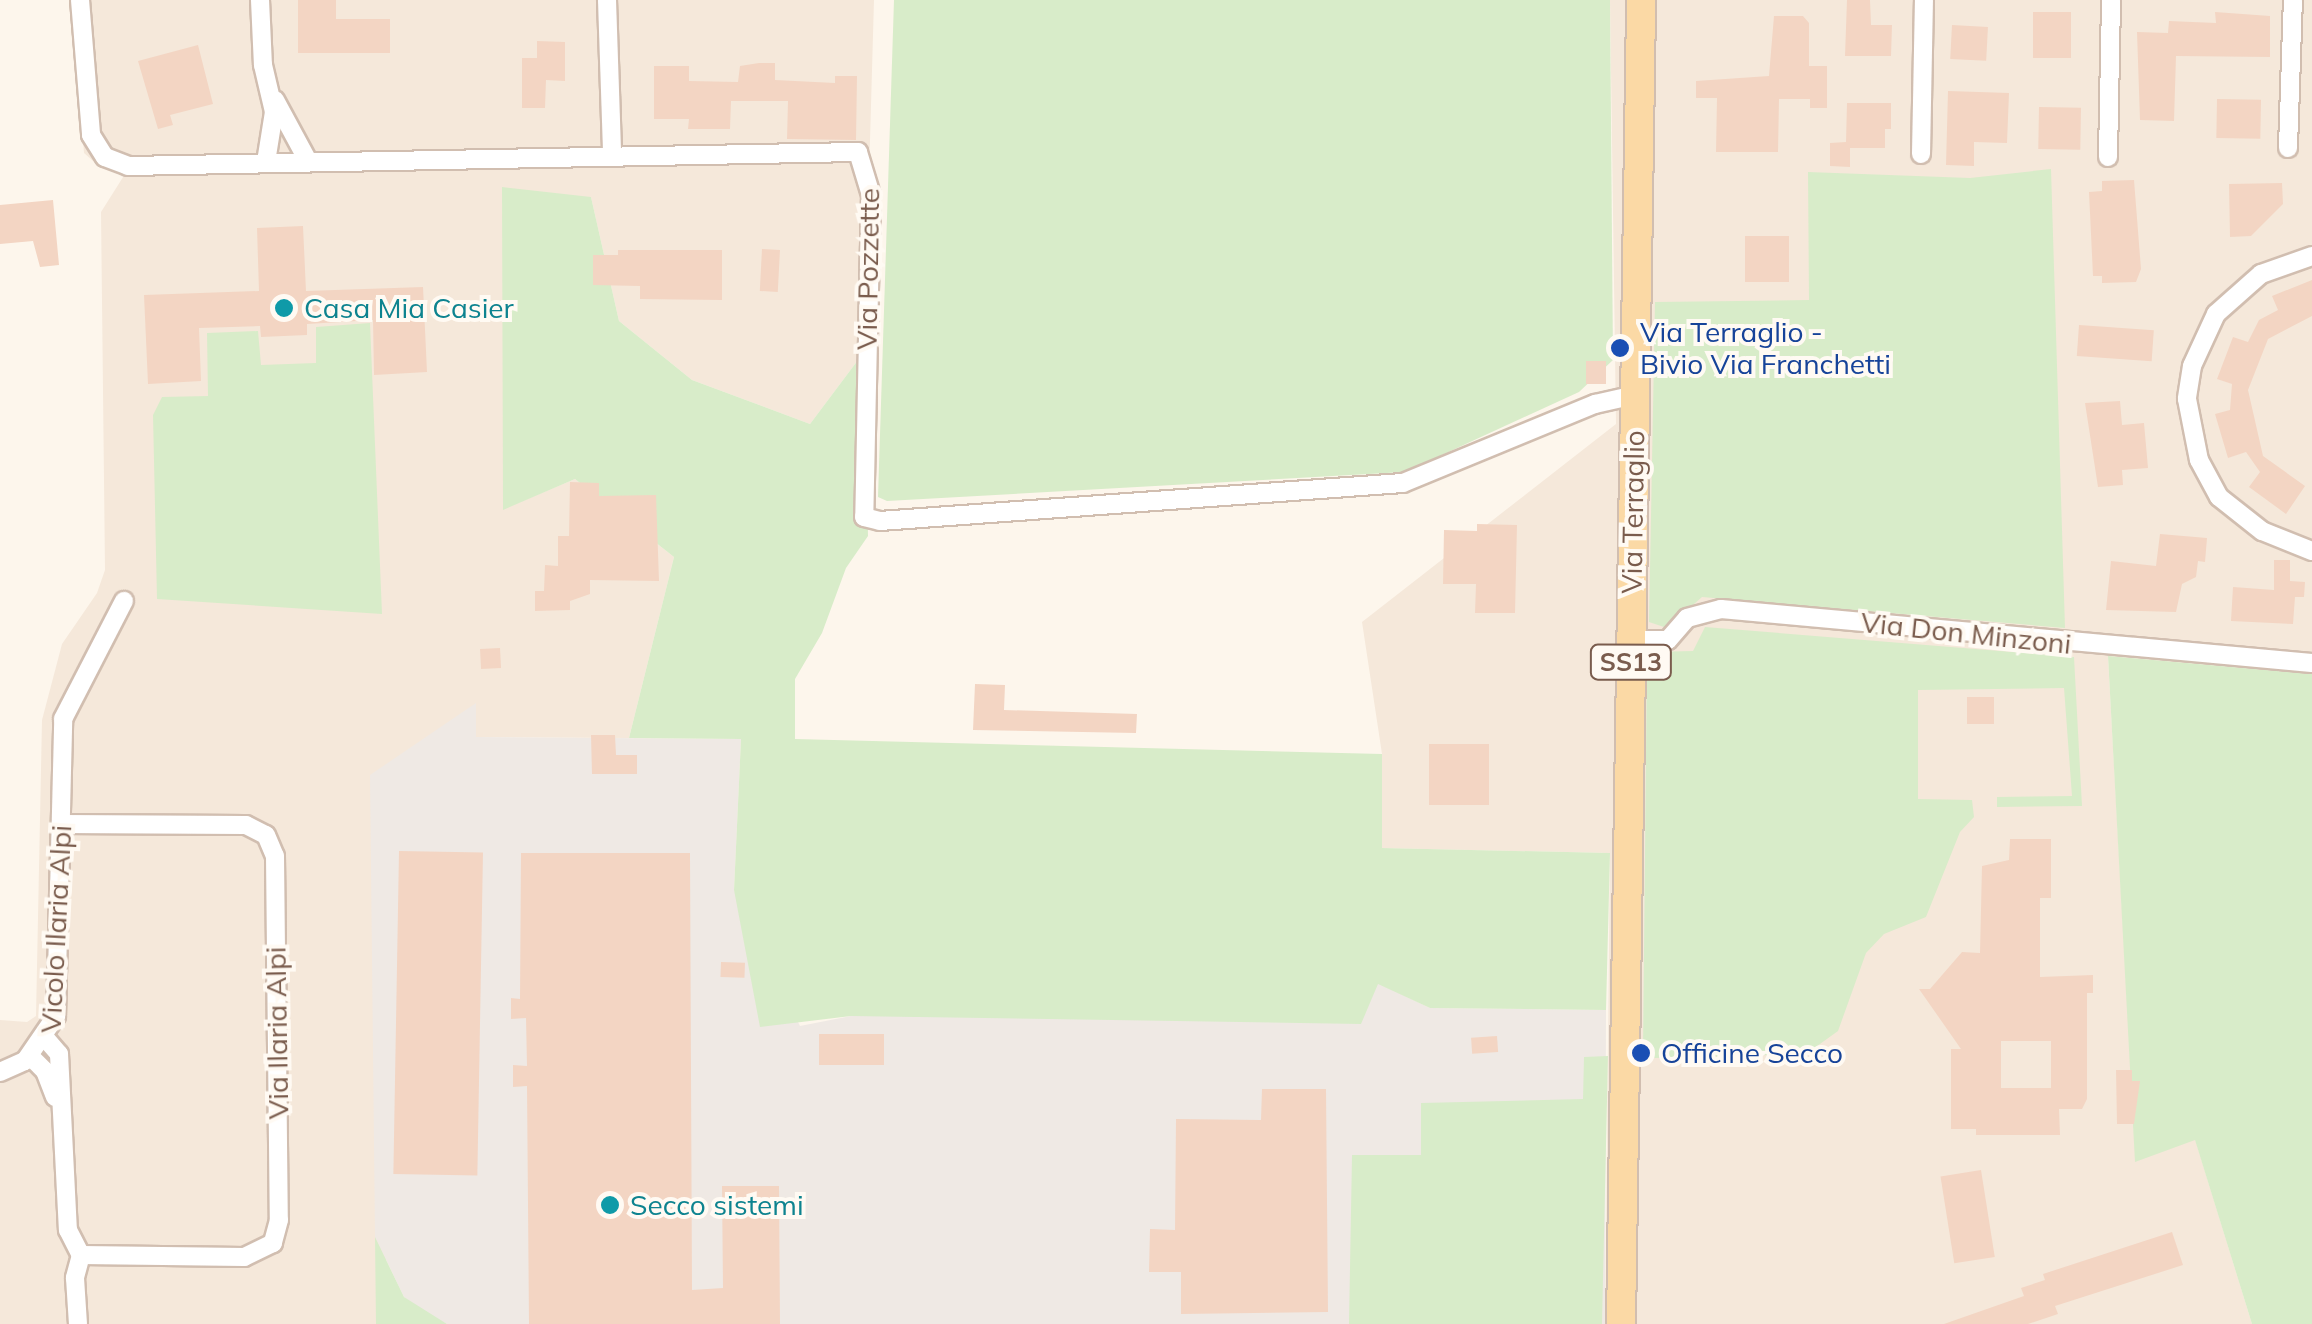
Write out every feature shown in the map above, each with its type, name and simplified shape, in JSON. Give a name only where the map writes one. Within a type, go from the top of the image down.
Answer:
[{"type":"main road","name":"Via Terraglio","points":[[1621,1324],[1641,0]]},
{"type":"street","name":"Via Pozzette","points":[[80,0],[87,120],[106,157],[128,166],[612,153],[858,152],[871,195],[864,516],[880,521],[1403,484],[1594,404],[1635,395]]},
{"type":"street","points":[[260,0],[274,124],[266,162]]},
{"type":"street","points":[[608,0],[612,153]]},
{"type":"street","points":[[1921,154],[1924,0]]},
{"type":"street","points":[[2108,157],[2111,0]]},
{"type":"street","points":[[2288,148],[2292,0]]},
{"type":"street","points":[[270,94],[308,161]]},
{"type":"street","points":[[2312,256],[2260,274],[2216,314],[2192,366],[2188,399],[2200,460],[2219,496],[2262,532],[2312,550]]},
{"type":"street","name":"Vicolo Ilaria Alpi","points":[[78,1324],[75,1278],[81,1255],[70,1241],[58,1054],[46,1039],[58,1003],[65,709],[124,601]]},
{"type":"street","name":"Via Don Minzoni","points":[[1631,640],[1668,640],[1687,618],[1721,608],[2312,663]]},
{"type":"street","name":"Via Ilaria Alpi","points":[[61,824],[246,825],[266,835],[275,856],[279,1220],[273,1243],[244,1257],[81,1255]]},
{"type":"street","points":[[0,1072],[30,1056],[46,1039]]},
{"type":"street","points":[[30,1056],[45,1070],[59,1112]]},
{"type":"shaded area","points":[[80,0],[874,0],[864,352],[810,424],[692,380],[619,321],[591,197],[503,509],[575,479],[674,557],[629,738],[476,737],[475,704],[376,1324],[0,1324],[0,1020],[27,1022],[36,1016],[42,720],[62,644],[97,593],[105,570],[101,212],[125,174],[101,168],[84,153],[74,26]]},
{"type":"shaded area","points":[[1610,0],[2312,0],[2312,674],[2108,657],[2136,1161],[2195,1139],[2252,1324],[1605,1324],[1610,853],[1382,848],[1382,754],[1362,622],[1616,424]]},
{"type":"shaded area","points":[[476,703],[476,737],[741,739],[734,890],[800,1026],[851,1016],[1378,983],[1430,1008],[1606,1010],[1605,1324],[447,1324],[418,1309],[404,1297],[375,1237],[370,775]]},
{"type":"green space","points":[[894,0],[1610,0],[1613,360],[1579,392],[1405,472],[887,501],[878,497]]},
{"type":"green space","points":[[2051,169],[2065,628],[1702,597],[1667,628],[1649,622],[1655,302],[1809,300],[1808,172],[1970,178]]},
{"type":"green space","points":[[502,187],[591,197],[619,321],[692,380],[810,424],[864,352],[868,536],[846,568],[822,633],[795,679],[795,739],[1382,754],[1382,848],[1610,853],[1606,1010],[1430,1008],[1378,984],[1361,1024],[851,1016],[760,1027],[734,890],[741,739],[629,738],[674,557],[575,479],[503,510]]},
{"type":"green space","points":[[370,323],[382,614],[157,599],[153,415],[162,397],[208,396],[207,333],[258,331],[261,365],[316,363],[316,327]]},
{"type":"green space","points":[[1705,627],[2074,657],[2082,806],[1997,807],[1997,797],[2072,796],[2064,688],[1918,690],[1918,799],[1972,800],[1974,817],[1960,832],[1926,917],[1884,934],[1866,953],[1838,1031],[1806,1054],[1655,1058],[1643,1050],[1647,659],[1649,652],[1693,651]]},
{"type":"green space","points":[[2108,656],[2312,674],[2312,1324],[2252,1324],[2195,1140],[2135,1162]]},
{"type":"green space","points":[[1608,1056],[1602,1324],[1349,1324],[1352,1155],[1421,1155],[1421,1103],[1583,1099],[1584,1057]]},
{"type":"green space","points":[[375,1237],[404,1297],[447,1324],[376,1324]]},
{"type":"building","points":[[298,0],[336,0],[336,19],[390,19],[390,53],[298,53]]},
{"type":"building","points":[[1847,0],[1870,0],[1871,25],[1892,25],[1891,56],[1845,56]]},
{"type":"building","points":[[2033,12],[2071,12],[2071,58],[2033,58]]},
{"type":"building","points":[[2215,12],[2270,16],[2270,57],[2176,56],[2174,121],[2140,120],[2137,32],[2168,33],[2169,21],[2216,23]]},
{"type":"building","points":[[1774,16],[1803,16],[1809,23],[1809,66],[1827,66],[1827,108],[1810,108],[1810,99],[1779,99],[1778,152],[1716,152],[1717,98],[1696,98],[1696,81],[1769,76]]},
{"type":"building","points":[[1952,25],[1988,27],[1986,61],[1950,59]]},
{"type":"building","points":[[537,41],[565,42],[565,81],[546,80],[545,108],[522,108],[522,58],[537,58]]},
{"type":"building","points":[[198,45],[213,104],[170,115],[173,125],[158,129],[138,61]]},
{"type":"building","points":[[775,63],[775,80],[835,83],[835,76],[857,76],[856,140],[787,139],[788,101],[731,101],[730,129],[688,129],[689,119],[654,119],[654,66],[689,66],[689,81],[738,82],[740,66]]},
{"type":"building","points":[[1948,91],[2009,93],[2007,143],[1974,142],[1974,166],[1946,165]]},
{"type":"building","points":[[2217,99],[2261,100],[2260,139],[2216,138]]},
{"type":"building","points":[[1847,103],[1891,103],[1891,129],[1885,129],[1885,148],[1850,148],[1850,167],[1830,166],[1830,143],[1846,142]]},
{"type":"building","points":[[2039,107],[2081,108],[2080,150],[2038,149]]},
{"type":"building","points":[[2134,180],[2141,269],[2136,282],[2102,283],[2102,276],[2093,276],[2089,192],[2102,191],[2102,181]]},
{"type":"building","points":[[2282,183],[2283,204],[2251,236],[2230,237],[2229,184]]},
{"type":"building","points":[[53,200],[59,265],[40,267],[33,241],[0,244],[0,205]]},
{"type":"building","name":"Casa Mia Casier","points":[[303,226],[306,291],[423,287],[427,372],[374,375],[373,320],[307,324],[307,335],[261,337],[260,326],[199,328],[201,381],[148,384],[144,295],[259,291],[257,228]]},
{"type":"building","points":[[1745,236],[1789,236],[1789,282],[1745,282]]},
{"type":"building","points":[[762,249],[780,250],[778,292],[760,291]]},
{"type":"building","points":[[618,250],[722,250],[722,300],[640,299],[640,286],[593,285],[593,255],[618,255]]},
{"type":"building","points":[[2312,280],[2312,316],[2268,339],[2248,390],[2263,456],[2305,486],[2286,514],[2249,487],[2260,472],[2246,452],[2228,458],[2215,414],[2230,410],[2232,384],[2217,379],[2233,337],[2248,342],[2259,320],[2278,310],[2272,296]]},
{"type":"building","points":[[2079,325],[2154,330],[2152,361],[2077,356]]},
{"type":"building","points":[[1586,361],[1606,361],[1606,384],[1586,384]]},
{"type":"building","points":[[2120,401],[2122,425],[2144,423],[2148,468],[2122,470],[2123,485],[2098,487],[2085,403]]},
{"type":"building","points":[[570,482],[599,483],[599,496],[656,495],[659,581],[590,580],[590,594],[570,601],[570,610],[535,611],[535,591],[544,591],[545,565],[558,566],[558,536],[569,536]]},
{"type":"building","points":[[1477,524],[1517,525],[1515,613],[1475,613],[1476,584],[1443,584],[1444,530],[1477,531]]},
{"type":"building","points":[[2160,534],[2207,538],[2205,562],[2198,561],[2196,577],[2182,584],[2176,612],[2106,610],[2111,561],[2156,566]]},
{"type":"building","points":[[2274,560],[2290,560],[2290,581],[2305,582],[2304,597],[2295,597],[2293,624],[2231,621],[2233,587],[2274,590]]},
{"type":"building","points":[[500,648],[501,668],[481,669],[480,649]]},
{"type":"building","points":[[975,684],[1005,685],[1004,710],[1137,714],[1136,733],[973,730]]},
{"type":"building","points":[[1967,697],[1994,697],[1994,724],[1967,724]]},
{"type":"building","points":[[591,735],[615,735],[616,755],[637,755],[637,774],[592,774]]},
{"type":"building","points":[[1429,744],[1489,744],[1489,805],[1429,805]]},
{"type":"building","points":[[2010,839],[2051,839],[2051,898],[2040,898],[2040,977],[2093,975],[2093,993],[2087,993],[2087,1099],[2082,1109],[2059,1109],[2060,1135],[1976,1135],[1976,1129],[1951,1129],[1951,1049],[1961,1049],[1919,989],[1930,989],[1962,952],[1980,953],[1982,866],[2009,860]],"holes":[[[2001,1041],[2051,1041],[2051,1088],[2001,1088]]]},
{"type":"building","points":[[399,851],[483,852],[477,1175],[393,1174]]},
{"type":"building","name":"Secco sistemi","points":[[521,853],[690,853],[692,1290],[723,1288],[722,1186],[779,1186],[780,1324],[529,1324],[527,1086],[513,1087],[513,1065],[527,1066],[526,1018],[511,1019],[511,998],[520,999]]},
{"type":"building","points":[[721,962],[745,963],[744,978],[720,977]]},
{"type":"building","points":[[819,1034],[884,1034],[884,1065],[819,1065]]},
{"type":"building","points":[[1497,1036],[1498,1052],[1472,1054],[1471,1038]]},
{"type":"building","points":[[2116,1070],[2132,1070],[2132,1081],[2140,1081],[2134,1124],[2117,1124]]},
{"type":"building","points":[[1262,1089],[1326,1089],[1328,1312],[1181,1314],[1181,1272],[1149,1272],[1150,1229],[1175,1230],[1176,1119],[1261,1120]]},
{"type":"building","points":[[1981,1170],[1995,1257],[1954,1263],[1941,1176]]},
{"type":"building","points":[[2172,1232],[2183,1265],[2055,1306],[2058,1314],[2028,1324],[1944,1324],[2024,1296],[2021,1288],[2045,1280],[2043,1274]]},
{"type":"place","name":"Casa Mia Casier","points":[[284,308]]},
{"type":"place","name":"Via Terraglio - Bivio Via Franchetti","points":[[1620,348]]},
{"type":"place","name":"Officine Secco","points":[[1641,1053]]},
{"type":"place","name":"Secco sistemi","points":[[610,1205]]}]
